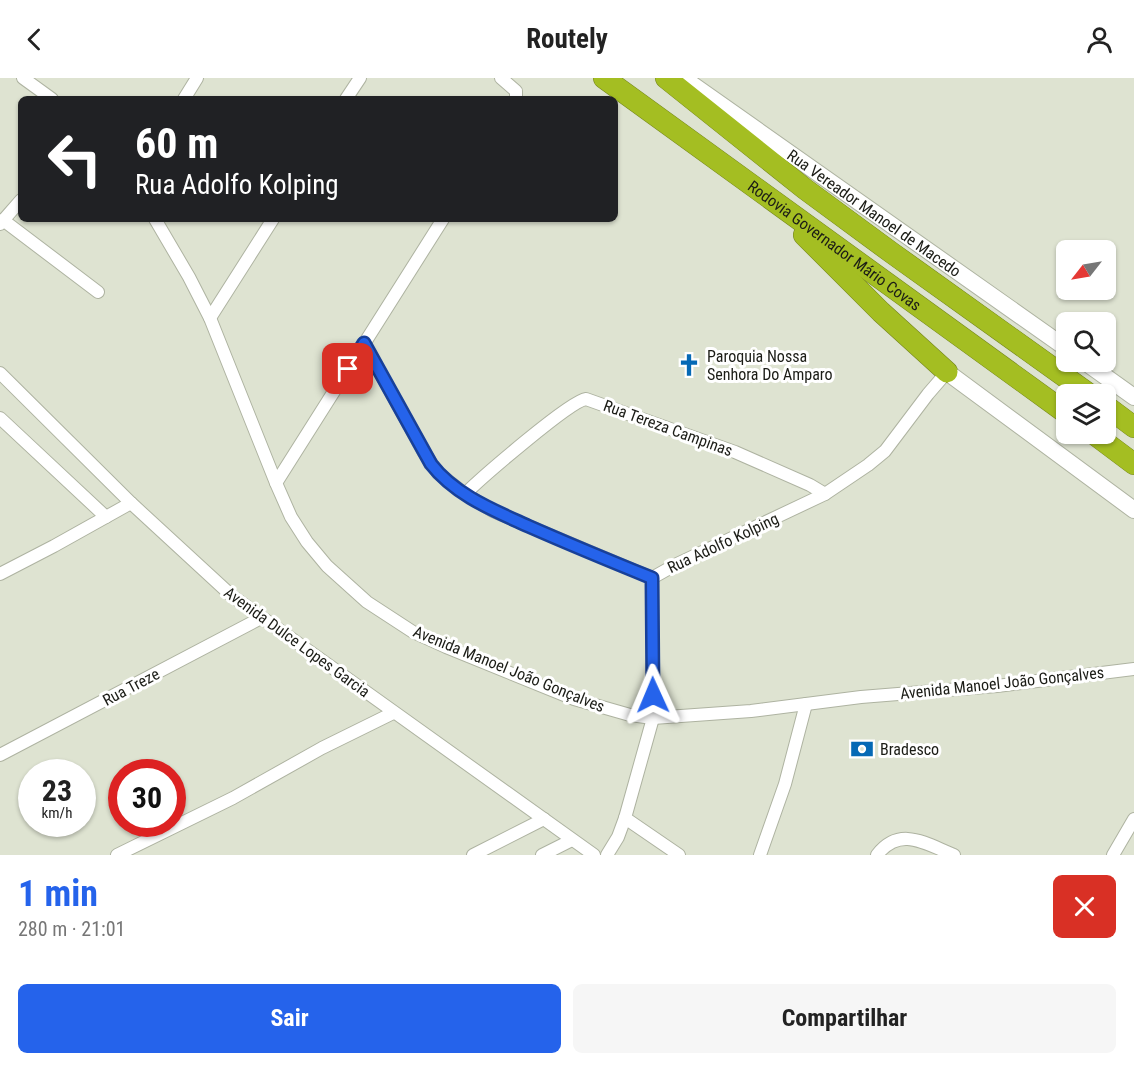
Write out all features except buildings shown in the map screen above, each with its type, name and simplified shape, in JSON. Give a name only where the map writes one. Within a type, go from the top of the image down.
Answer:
[{"type":"highway","name":"Rodovia Governador Mário Covas","points":[[603,78],[1056,406]]},
{"type":"highway","name":"Rodovia Governador Mário Covas","points":[[666,78],[806,189],[1075,384]]},
{"type":"highway","points":[[763,194],[881,312],[947,372]]},
{"type":"highway","points":[[1116,414],[1134,427]]},
{"type":"highway","points":[[1107,444],[1134,464]]},
{"type":"street","points":[[23,78],[48,96]]},
{"type":"street","points":[[186,96],[197,78]]},
{"type":"street","points":[[348,96],[360,78]]},
{"type":"street","points":[[501,78],[517,96]]},
{"type":"street","name":"Rua Vereador Manoel de Macedo","points":[[683,78],[1056,341]]},
{"type":"street","points":[[18,203],[2,222],[98,292]]},
{"type":"street","name":"Avenida Manoel João Gonçalves","points":[[157,222],[210,318],[291,517],[307,542],[347,585],[387,616],[413,632],[574,699],[630,715],[653,718],[716,715],[861,697],[997,686],[1134,669]]},
{"type":"street","points":[[210,318],[271,222]]},
{"type":"street","points":[[276,483],[441,222]]},
{"type":"street","name":"Rua Adolfo Kolping","points":[[364,343],[438,473],[465,494],[493,511],[652,578],[825,494],[885,452],[947,372]]},
{"type":"street","points":[[947,372],[1134,510]]},
{"type":"street","points":[[1098,372],[1134,398]]},
{"type":"street","name":"Avenida Dulce Lopes Garcia","points":[[0,373],[131,502],[232,596],[594,855]]},
{"type":"street","name":"Rua Tereza Campinas","points":[[465,494],[547,425],[578,401],[586,399],[735,452],[810,485],[825,494]]},
{"type":"street","points":[[0,418],[106,517]]},
{"type":"street","points":[[0,574],[131,502]]},
{"type":"street","points":[[607,855],[626,818],[653,718],[652,578]]},
{"type":"street","name":"Rua Treze","points":[[0,755],[261,618]]},
{"type":"street","points":[[760,855],[785,784],[806,704]]},
{"type":"street","points":[[117,855],[233,798],[322,748],[393,713]]},
{"type":"street","points":[[626,818],[679,855]]},
{"type":"street","points":[[473,855],[544,819]]},
{"type":"street","points":[[1113,855],[1134,819]]},
{"type":"street","points":[[878,855],[888,843],[903,837],[954,855]]},
{"type":"street","points":[[542,855],[572,840]]},
{"type":"place","name":"Paroquia Nossa Senhora Do Amparo","points":[[689,365]]},
{"type":"place","name":"Bradesco","points":[[862,749]]},
{"type":"route","points":[[348,369],[364,343],[431,464],[438,473],[465,494],[493,511],[652,578],[653,695]]}]
